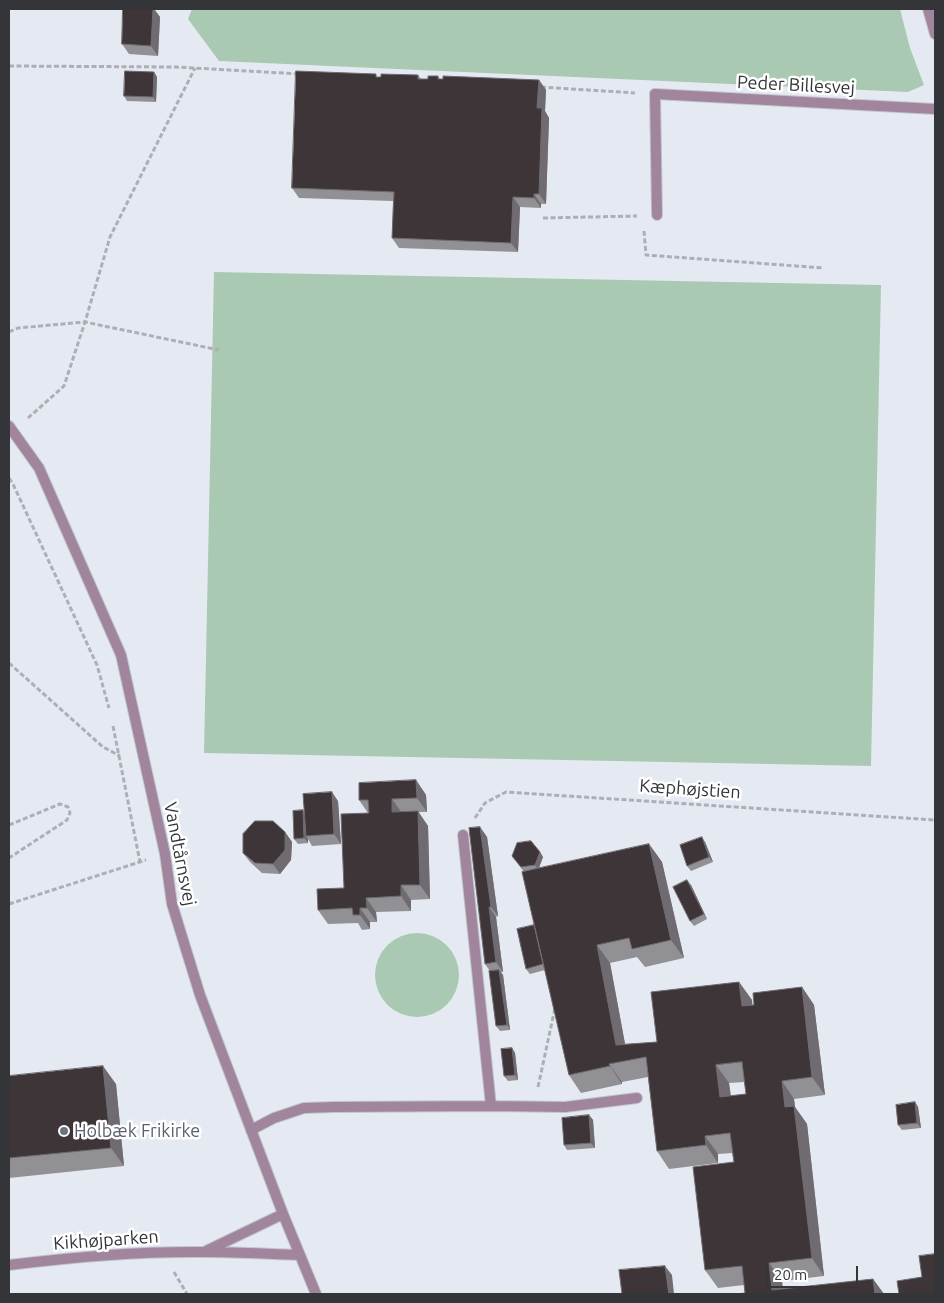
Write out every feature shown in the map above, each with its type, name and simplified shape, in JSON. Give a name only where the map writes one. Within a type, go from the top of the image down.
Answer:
[{"type":"street","points":[[928,9],[935,34]]},
{"type":"street","points":[[655,94],[657,215]]},
{"type":"street","name":"Peder Billesvej","points":[[655,94],[935,109]]},
{"type":"street","name":"Vandtårnsvej","points":[[11,429],[39,468],[121,655],[165,854],[172,904],[200,995],[283,1214],[316,1294]]},
{"type":"street","points":[[462,835],[491,1106]]},
{"type":"street","points":[[251,1130],[274,1118],[304,1108],[565,1107],[637,1098]]},
{"type":"street","name":"Kikhøjparken","points":[[205,1252],[283,1214]]},
{"type":"street","name":"Kikhøjparken","points":[[9,1265],[58,1259],[162,1252],[300,1255]]},
{"type":"path","points":[[9,66],[195,68],[303,74]]},
{"type":"path","points":[[11,429],[64,386],[86,322],[110,237],[195,68]]},
{"type":"path","points":[[538,87],[655,94]]},
{"type":"path","points":[[642,215],[646,255],[824,268]]},
{"type":"path","points":[[543,218],[657,215]]},
{"type":"path","points":[[9,332],[18,328],[86,322],[219,350]]},
{"type":"path","points":[[9,478],[18,493],[97,665],[110,711]]},
{"type":"path","points":[[9,662],[103,747],[119,756],[143,751]]},
{"type":"path","points":[[111,720],[140,862]]},
{"type":"path","name":"Kæphøjstien","points":[[462,835],[485,803],[506,792],[935,820]]},
{"type":"path","points":[[9,825],[60,804],[68,807],[70,813],[67,820],[9,858]]},
{"type":"path","points":[[9,904],[165,854]]},
{"type":"path","points":[[533,1107],[556,1002]]},
{"type":"green space","points":[[192,9],[900,9],[910,48],[924,85],[908,92],[219,61],[188,19]]},
{"type":"green space","points":[[214,272],[881,285],[871,766],[204,753]]},
{"type":"green space","points":[[417,933],[433,936],[447,945],[456,959],[459,975],[456,991],[447,1005],[433,1014],[417,1017],[401,1014],[387,1005],[378,991],[375,975],[378,959],[387,945],[401,936]]},
{"type":"building","points":[[123,9],[153,9],[151,46],[122,44]]},
{"type":"building","points":[[125,71],[154,72],[153,97],[124,96]]},
{"type":"building","points":[[296,71],[376,74],[376,77],[381,77],[381,74],[418,75],[418,79],[438,76],[438,79],[443,79],[443,76],[539,80],[537,108],[542,108],[539,194],[534,194],[534,198],[513,197],[511,243],[392,238],[394,192],[292,188]]},
{"type":"building","points":[[416,780],[417,798],[392,799],[392,812],[418,811],[420,885],[401,885],[401,896],[366,898],[367,908],[360,908],[360,915],[353,915],[352,908],[318,910],[317,889],[344,888],[341,814],[369,813],[368,800],[359,800],[359,783]]},
{"type":"building","points":[[332,792],[334,834],[306,836],[303,794]]},
{"type":"building","points":[[303,810],[304,838],[294,839],[293,811]]},
{"type":"building","points":[[255,821],[273,821],[285,832],[285,850],[273,864],[255,863],[243,853],[243,834]]},
{"type":"building","points":[[480,827],[491,907],[489,907],[496,962],[485,964],[469,828]]},
{"type":"building","points":[[702,837],[709,857],[687,866],[680,845]]},
{"type":"building","points":[[531,841],[540,852],[535,865],[521,867],[512,856],[517,843]]},
{"type":"building","points":[[649,844],[671,940],[632,949],[629,938],[597,945],[616,1045],[657,1042],[651,992],[739,982],[742,1006],[754,1005],[753,993],[802,987],[812,1077],[782,1081],[785,1107],[794,1106],[812,1258],[769,1263],[772,1290],[873,1279],[875,1294],[737,1294],[745,1293],[742,1266],[705,1270],[693,1167],[734,1162],[730,1133],[705,1136],[706,1145],[657,1151],[646,1057],[609,1064],[610,1066],[569,1075],[522,872]],"holes":[[[742,1062],[746,1094],[720,1097],[716,1065]]]},
{"type":"building","points":[[687,880],[704,914],[690,921],[673,887]]},
{"type":"building","points":[[534,925],[543,964],[526,969],[517,929]]},
{"type":"building","points":[[499,970],[507,1025],[496,1026],[489,971]]},
{"type":"building","points":[[512,1048],[515,1075],[504,1076],[501,1049]]},
{"type":"building","name":"Holbæk Frikirke","points":[[103,1066],[111,1148],[9,1158],[9,1076]]},
{"type":"building","points":[[915,1102],[917,1123],[898,1125],[896,1105]]},
{"type":"building","points":[[589,1115],[591,1143],[564,1145],[562,1118]]},
{"type":"building","points":[[935,1254],[935,1294],[899,1294],[897,1281],[922,1277],[919,1256]]},
{"type":"building","points":[[665,1266],[669,1294],[622,1294],[619,1270]]},
{"type":"place","name":"Holbæk Frikirke","points":[[64,1131]]}]
